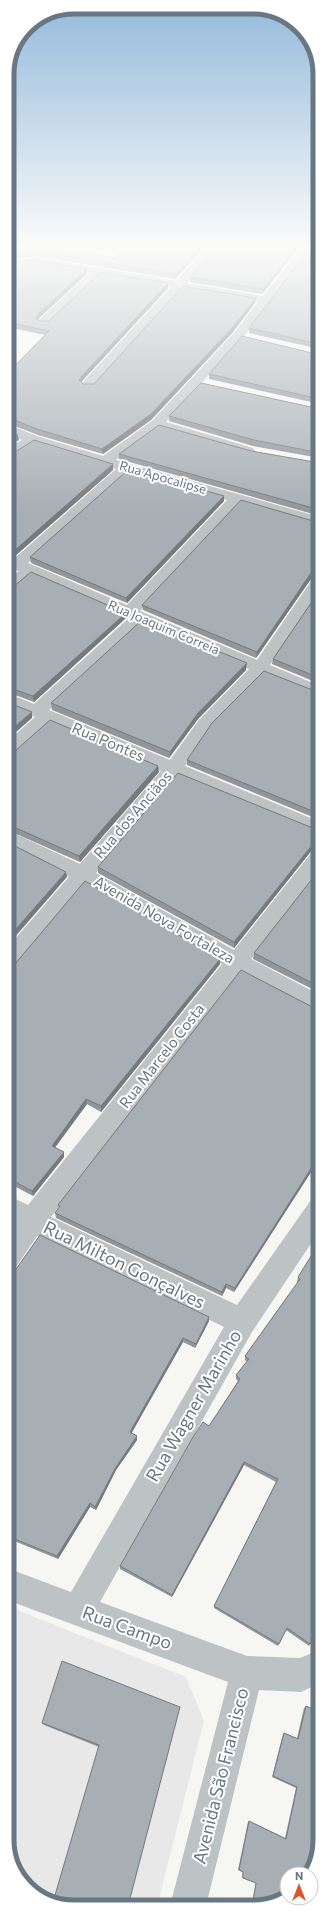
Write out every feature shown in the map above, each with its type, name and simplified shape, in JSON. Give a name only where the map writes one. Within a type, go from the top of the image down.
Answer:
[{"type":"street","points":[[88,385],[135,334]]},
{"type":"street","points":[[105,461],[157,424],[238,336],[253,339]]},
{"type":"street","points":[[197,382],[212,386]]},
{"type":"street","points":[[157,424],[258,453]]},
{"type":"street","name":"Rua Apocalipse","points":[[14,431],[32,439],[105,461],[313,520]]},
{"type":"street","points":[[14,451],[32,439]]},
{"type":"street","points":[[18,565],[126,467]]},
{"type":"street","points":[[14,745],[135,614],[237,499]]},
{"type":"street","name":"Rua Joaquim Correia","points":[[18,565],[313,691]]},
{"type":"street","name":"Rua dos Anciãos","points":[[14,954],[173,769],[205,724],[260,668],[313,590]]},
{"type":"street","name":"Rua Pontes","points":[[14,702],[313,827]]},
{"type":"street","name":"Avenida Nova Fortaleza","points":[[14,840],[82,874],[237,962],[313,1002]]},
{"type":"street","name":"Rua Marcelo Costa","points":[[14,1248],[32,1221],[313,865]]},
{"type":"street","name":"Rua Milton Gonçalves","points":[[14,1211],[242,1322]]},
{"type":"street","name":"Rua Wagner Marinho","points":[[78,1610],[242,1322],[313,1220]]},
{"type":"street","name":"Rua Campo","points":[[14,1587],[246,1672]]},
{"type":"street","name":"Avenida São Francisco","points":[[189,1900],[246,1672],[301,1675],[313,1669]]},
{"type":"shaded area","points":[[14,1609],[186,1677],[204,1721],[159,1900],[62,1899],[44,1892],[29,1880],[22,1870],[16,1856],[14,1844]]},
{"type":"building","points":[[46,334],[121,334],[79,380],[83,384],[94,384],[139,334],[226,334],[151,414],[102,449],[37,429],[14,420],[14,367]]},
{"type":"building","points":[[277,334],[313,334],[313,342]]},
{"type":"building","points":[[242,336],[313,353],[313,397],[209,374]]},
{"type":"building","points":[[201,383],[313,407],[313,452],[254,440],[169,416]]},
{"type":"building","points":[[159,425],[251,451],[313,462],[313,508],[119,454]]},
{"type":"building","points":[[34,440],[113,464],[14,551],[14,453]]},
{"type":"building","points":[[129,469],[224,496],[126,598],[30,557]]},
{"type":"building","points":[[241,500],[313,521],[313,570],[257,652],[142,605]]},
{"type":"building","points":[[31,572],[126,613],[33,696],[14,689],[14,586]]},
{"type":"building","points":[[313,600],[313,675],[273,659]]},
{"type":"building","points":[[142,620],[247,663],[198,713],[170,752],[51,703]]},
{"type":"building","points":[[264,671],[313,690],[313,811],[187,760],[212,723]]},
{"type":"building","points":[[14,705],[32,712],[14,727]]},
{"type":"building","points":[[50,720],[158,766],[79,856],[14,827],[14,752]]},
{"type":"building","points":[[178,773],[313,828],[313,844],[234,942],[98,867]]},
{"type":"building","points":[[14,846],[66,872],[14,931]]},
{"type":"building","points":[[313,878],[313,983],[254,953]]},
{"type":"building","points":[[85,881],[220,959],[101,1106],[86,1099],[52,1146],[64,1152],[32,1191],[15,1182],[14,1184],[15,964]]},
{"type":"building","points":[[241,970],[313,1007],[313,1168],[235,1288],[226,1284],[222,1292],[55,1213],[60,1206],[58,1205]]},
{"type":"building","points":[[40,1235],[209,1317],[196,1344],[183,1338],[130,1432],[137,1436],[116,1467],[95,1507],[90,1503],[57,1556],[14,1539],[14,1272]]},
{"type":"building","points":[[313,1253],[313,1638],[310,1644],[287,1628],[279,1644],[214,1606],[278,1479],[244,1462],[172,1595],[120,1566],[193,1437],[203,1422],[209,1426],[240,1379],[236,1375],[249,1359],[245,1356],[300,1279],[298,1277]]},
{"type":"building","points":[[62,1661],[180,1707],[130,1900],[74,1900],[62,1899],[55,1896],[99,1745],[42,1723]]},
{"type":"building","points":[[306,1706],[313,1709],[313,1840],[310,1859],[307,1866],[279,1866],[279,1894],[269,1898],[253,1900],[256,1883],[243,1878],[243,1872],[239,1870],[249,1821],[286,1839],[297,1787],[273,1776],[284,1733],[298,1739]]}]
